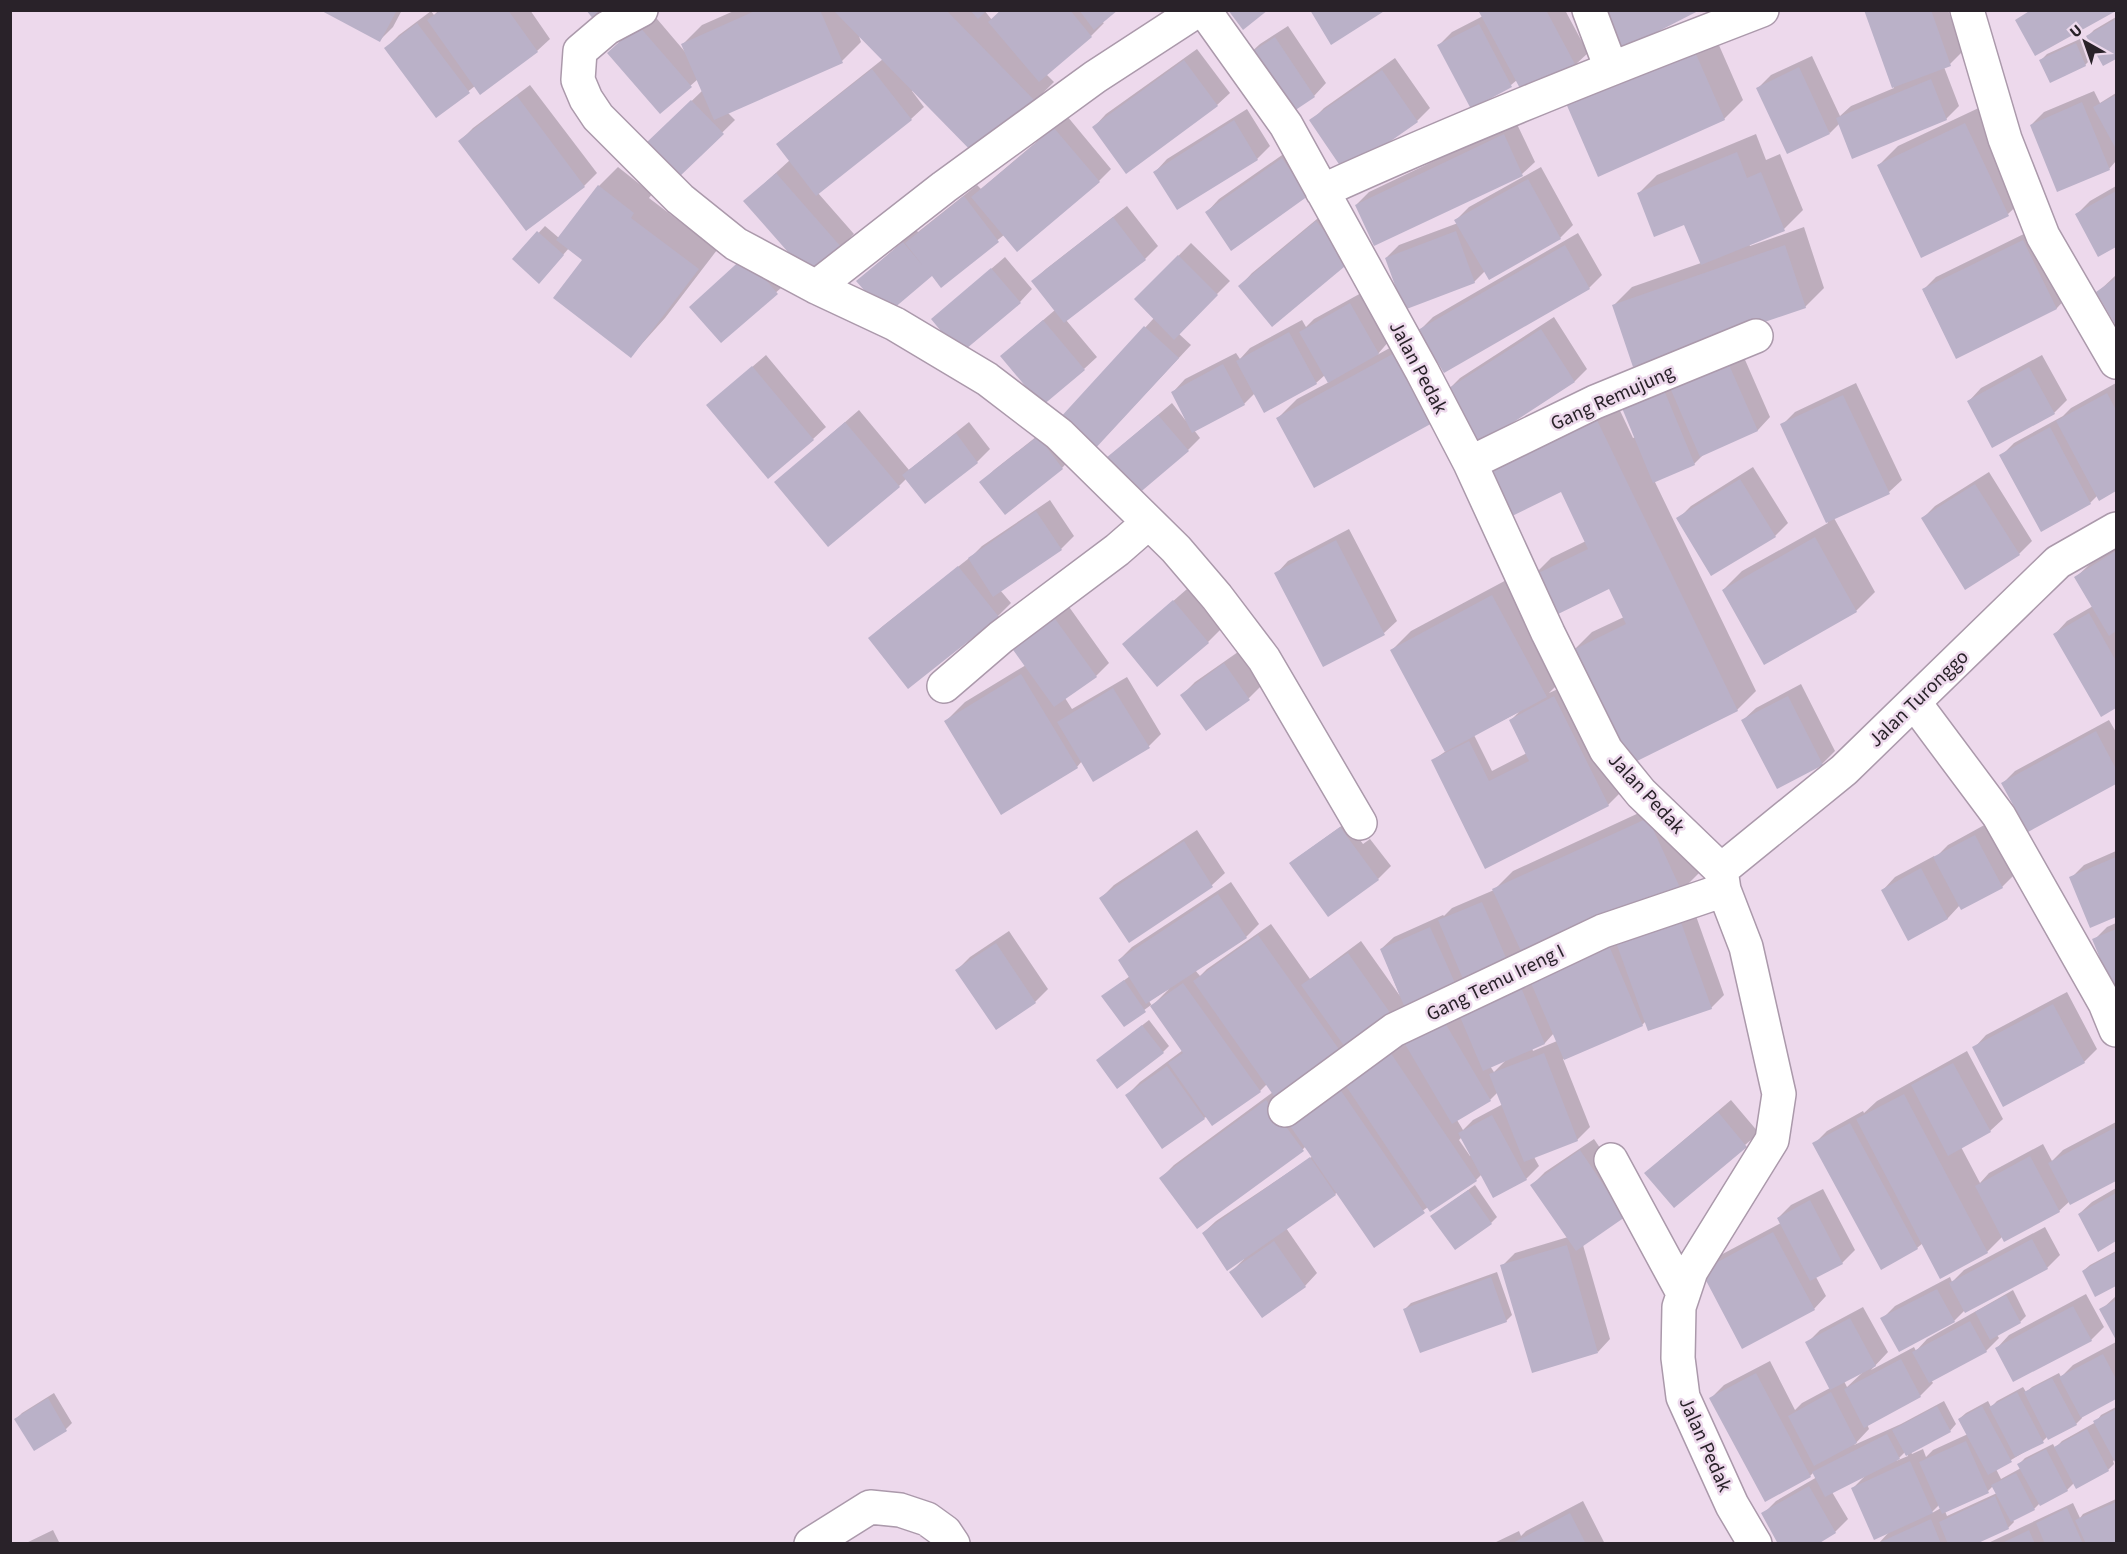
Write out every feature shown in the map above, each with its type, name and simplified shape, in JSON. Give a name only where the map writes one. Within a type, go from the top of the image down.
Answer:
[{"type":"street","points":[[641,10],[607,28],[580,51],[578,80],[586,99],[598,117],[681,199],[736,243],[816,287],[895,324],[987,379],[1059,434],[1176,549],[1217,597],[1264,659],[1360,823]]},
{"type":"street","points":[[816,287],[944,187],[1095,76],[1198,10]]},
{"type":"street","name":"Jalan Pedak","points":[[1204,10],[1286,125],[1422,371],[1470,463],[1605,750],[1641,793],[1723,880],[1746,947],[1779,1094],[1772,1140],[1691,1271],[1679,1307],[1678,1358],[1683,1397],[1732,1505],[1755,1544]]},
{"type":"street","points":[[1589,10],[1611,68]]},
{"type":"street","points":[[1323,191],[1434,140],[1762,10]]},
{"type":"street","points":[[1967,10],[2005,139],[2043,236],[2116,362]]},
{"type":"street","name":"Gang Remujung","points":[[1470,463],[1595,402],[1756,336]]},
{"type":"street","points":[[944,686],[1001,637],[1118,550],[1148,523]]},
{"type":"street","name":"Jalan Turonggo","points":[[1723,880],[1844,770],[2058,562],[2116,530]]},
{"type":"street","points":[[1914,702],[1999,816],[2105,1003],[2116,1030]]},
{"type":"street","name":"Gang Temu Ireng I","points":[[1286,1110],[1394,1030],[1603,931],[1723,880]]},
{"type":"street","points":[[1611,1160],[1683,1293]]},
{"type":"street","points":[[811,1544],[870,1507],[900,1510],[927,1519],[945,1532],[953,1544]]},
{"type":"building","points":[[320,10],[397,10],[380,42]]},
{"type":"building","points":[[441,10],[508,10],[538,52],[480,95],[427,20]]},
{"type":"building","points":[[586,10],[616,10],[598,25]]},
{"type":"building","points":[[757,10],[820,10],[843,63],[714,120],[681,44]]},
{"type":"building","points":[[833,10],[946,10],[1036,102],[979,159]]},
{"type":"building","points":[[970,10],[987,10],[978,19]]},
{"type":"building","points":[[1001,10],[1070,10],[1092,37],[1039,82],[988,22]]},
{"type":"building","points":[[1079,10],[1118,10],[1094,30]]},
{"type":"building","points":[[1228,10],[1268,10],[1243,30]]},
{"type":"building","points":[[1310,10],[1386,10],[1331,45]]},
{"type":"building","points":[[1478,10],[1546,10],[1576,66],[1523,94]]},
{"type":"building","points":[[1599,10],[1700,10],[1620,51]]},
{"type":"building","points":[[1864,10],[1931,10],[1951,66],[1892,88]]},
{"type":"building","points":[[2031,10],[2116,11],[2035,56],[2015,20]]},
{"type":"building","points":[[2116,19],[2116,59],[2103,66],[2086,36]]},
{"type":"building","points":[[417,23],[470,93],[436,118],[384,48]]},
{"type":"building","points":[[1479,24],[1512,87],[1471,109],[1437,45]]},
{"type":"building","points":[[638,25],[692,87],[660,114],[607,53]]},
{"type":"building","points":[[1275,37],[1315,97],[1285,117],[1245,56]]},
{"type":"building","points":[[2076,43],[2086,66],[2050,83],[2039,60]]},
{"type":"building","points":[[1692,45],[1725,120],[1598,177],[1565,101]]},
{"type":"building","points":[[1184,60],[1218,106],[1126,174],[1092,127]]},
{"type":"building","points":[[1799,67],[1830,134],[1787,154],[1756,88]]},
{"type":"building","points":[[872,69],[912,120],[816,196],[776,144]]},
{"type":"building","points":[[1382,70],[1418,122],[1345,173],[1309,120]]},
{"type":"building","points":[[1931,79],[1947,120],[1852,159],[1836,118]]},
{"type":"building","points":[[2116,95],[2116,149],[2093,107]]},
{"type":"building","points":[[517,96],[585,187],[526,231],[458,141]]},
{"type":"building","points":[[691,100],[724,134],[678,178],[645,144]]},
{"type":"building","points":[[2082,102],[2110,170],[2057,192],[2030,125]]},
{"type":"building","points":[[1234,120],[1258,160],[1177,210],[1153,172]]},
{"type":"building","points":[[1965,123],[2009,216],[1921,258],[1877,165]]},
{"type":"building","points":[[1054,128],[1100,182],[1017,252],[971,197]]},
{"type":"building","points":[[1504,134],[1523,176],[1374,246],[1355,205]]},
{"type":"building","points":[[1737,152],[1747,178],[1761,172],[1785,231],[1701,265],[1684,225],[1654,237],[1637,193]]},
{"type":"building","points":[[1282,158],[1308,196],[1231,251],[1205,212]]},
{"type":"building","points":[[776,173],[842,248],[810,277],[743,201]]},
{"type":"building","points":[[1528,179],[1561,239],[1489,280],[1454,220]]},
{"type":"building","points":[[598,185],[634,213],[631,218],[699,269],[631,358],[553,298],[582,260],[556,240]]},
{"type":"building","points":[[2116,191],[2116,247],[2098,257],[2075,214]]},
{"type":"building","points":[[964,196],[999,242],[941,288],[932,276],[886,315],[856,281],[903,242],[923,266],[905,243]]},
{"type":"building","points":[[1113,217],[1146,260],[1064,323],[1031,281]]},
{"type":"building","points":[[1316,221],[1350,262],[1272,327],[1238,286]]},
{"type":"building","points":[[537,231],[564,255],[539,284],[512,259]]},
{"type":"building","points":[[1456,231],[1475,283],[1404,310],[1385,258]]},
{"type":"building","points":[[2023,240],[2057,309],[1956,359],[1922,289]]},
{"type":"building","points":[[1565,245],[1590,289],[1444,373],[1418,330]]},
{"type":"building","points":[[1785,245],[1806,308],[1633,367],[1612,305]]},
{"type":"building","points":[[1178,255],[1218,295],[1174,340],[1134,299]]},
{"type":"building","points":[[745,256],[778,294],[721,343],[689,307]]},
{"type":"building","points":[[991,268],[1021,303],[960,354],[931,319]]},
{"type":"building","points":[[2116,278],[2116,326],[2096,292]]},
{"type":"building","points":[[1350,303],[1379,354],[1328,383],[1299,332]]},
{"type":"building","points":[[1043,320],[1085,370],[1042,406],[1000,356]]},
{"type":"building","points":[[1144,326],[1179,358],[1093,451],[1059,419]]},
{"type":"building","points":[[1541,329],[1575,382],[1480,444],[1446,390]]},
{"type":"building","points":[[1289,332],[1317,384],[1264,413],[1236,361]]},
{"type":"building","points":[[1398,351],[1436,421],[1314,488],[1276,418]]},
{"type":"building","points":[[1726,358],[1758,431],[1700,457],[1668,383]]},
{"type":"building","points":[[1223,364],[1245,405],[1192,433],[1171,392]]},
{"type":"building","points":[[752,366],[814,440],[768,479],[706,405]]},
{"type":"building","points":[[2029,367],[2055,414],[1992,448],[1967,401]]},
{"type":"building","points":[[1664,390],[1695,465],[1653,483],[1622,408]]},
{"type":"building","points":[[2107,393],[2116,410],[2116,491],[2099,501],[2056,421]]},
{"type":"building","points":[[1843,395],[1890,494],[1826,523],[1780,424]]},
{"type":"building","points":[[1158,415],[1189,451],[1137,495],[1106,458]]},
{"type":"building","points":[[1595,416],[1738,711],[1627,766],[1571,651],[1626,624],[1609,589],[1550,618],[1530,577],[1588,549],[1561,492],[1506,519],[1482,470]]},
{"type":"building","points":[[845,422],[900,487],[828,547],[774,482]]},
{"type":"building","points":[[2050,427],[2091,504],[2041,532],[1999,455]]},
{"type":"building","points":[[956,433],[978,463],[925,504],[902,475]]},
{"type":"building","points":[[1038,436],[1063,469],[1005,515],[979,482]]},
{"type":"building","points":[[1740,479],[1776,537],[1711,576],[1676,518]]},
{"type":"building","points":[[1975,484],[2020,555],[1965,590],[1921,518]]},
{"type":"building","points":[[1036,511],[1062,550],[993,597],[968,558]]},
{"type":"building","points":[[1815,537],[1857,612],[1764,665],[1722,590]]},
{"type":"building","points":[[1336,540],[1385,635],[1323,667],[1274,573]]},
{"type":"building","points":[[2116,551],[2116,631],[2109,636],[2074,577]]},
{"type":"building","points":[[958,566],[999,617],[908,689],[868,638]]},
{"type":"building","points":[[1492,595],[1547,697],[1445,752],[1390,650]]},
{"type":"building","points":[[1173,600],[1209,643],[1157,687],[1122,644]]},
{"type":"building","points":[[2089,613],[2116,661],[2116,708],[2101,717],[2053,634]]},
{"type":"building","points":[[1053,616],[1097,677],[1054,707],[1011,647]]},
{"type":"building","points":[[1224,663],[1250,700],[1206,731],[1180,695]]},
{"type":"building","points":[[1021,674],[1078,768],[1001,815],[944,721]]},
{"type":"building","points":[[1113,688],[1150,748],[1093,782],[1057,722]]},
{"type":"building","points":[[1554,696],[1609,806],[1485,869],[1431,760],[1469,741],[1489,781],[1529,761],[1509,720]]},
{"type":"building","points":[[1788,696],[1823,765],[1777,789],[1741,720]]},
{"type":"building","points":[[2096,731],[2116,769],[2116,784],[2028,832],[2001,783]]},
{"type":"building","points":[[1648,818],[1682,892],[1527,964],[1492,889]]},
{"type":"building","points":[[1340,827],[1379,880],[1328,917],[1289,863]]},
{"type":"building","points":[[1975,835],[2003,888],[1961,910],[1933,857]]},
{"type":"building","points":[[1184,841],[1213,887],[1129,943],[1099,898]]},
{"type":"building","points":[[2116,857],[2116,917],[2090,928],[2069,877]]},
{"type":"building","points":[[1921,868],[1948,919],[1908,941],[1881,890]]},
{"type":"building","points":[[1218,894],[1247,938],[1146,1004],[1118,960]]},
{"type":"building","points":[[1482,902],[1510,967],[1466,986],[1438,920]]},
{"type":"building","points":[[1677,911],[1712,1009],[1648,1031],[1613,934]]},
{"type":"building","points":[[1430,927],[1459,992],[1408,1015],[1380,949]]},
{"type":"building","points":[[2116,929],[2116,997],[2092,939]]},
{"type":"building","points":[[1604,934],[1643,1026],[1564,1060],[1525,969]]},
{"type":"building","points":[[1258,935],[1348,1062],[1283,1109],[1193,981]]},
{"type":"building","points":[[996,943],[1036,1003],[996,1030],[955,970]]},
{"type":"building","points":[[1348,953],[1398,1024],[1352,1057],[1301,985]]},
{"type":"building","points":[[1124,980],[1146,1012],[1124,1027],[1101,996]]},
{"type":"building","points":[[1183,983],[1261,1092],[1212,1126],[1168,1063],[1183,1053],[1150,1006]]},
{"type":"building","points":[[1520,985],[1545,1044],[1483,1071],[1458,1012]]},
{"type":"building","points":[[2053,1004],[2085,1063],[2003,1107],[1972,1047]]},
{"type":"building","points":[[1441,1016],[1491,1101],[1452,1124],[1402,1039]]},
{"type":"building","points":[[1142,1025],[1164,1053],[1117,1089],[1096,1060]]},
{"type":"building","points":[[1386,1046],[1477,1181],[1430,1212],[1340,1077]]},
{"type":"building","points":[[1544,1053],[1578,1141],[1524,1162],[1489,1074]]},
{"type":"building","points":[[1953,1063],[1991,1132],[1948,1156],[1911,1085]]},
{"type":"building","points":[[1167,1066],[1205,1119],[1162,1149],[1125,1095]]},
{"type":"building","points":[[1335,1082],[1425,1213],[1374,1248],[1284,1117]]},
{"type":"building","points":[[1904,1094],[1988,1253],[1940,1279],[1856,1119]]},
{"type":"building","points":[[1266,1100],[1304,1151],[1197,1229],[1159,1178]]},
{"type":"building","points":[[1718,1112],[1747,1147],[1674,1208],[1644,1173]]},
{"type":"building","points":[[1492,1115],[1527,1180],[1493,1198],[1458,1133]]},
{"type":"building","points":[[1850,1123],[1918,1249],[1881,1270],[1812,1143]]},
{"type":"building","points":[[2116,1127],[2116,1181],[2070,1205],[2048,1163]]},
{"type":"building","points":[[1580,1150],[1625,1217],[1576,1251],[1530,1185]]},
{"type":"building","points":[[2030,1156],[2060,1212],[2004,1242],[1975,1186]]},
{"type":"building","points":[[1310,1157],[1336,1195],[1227,1271],[1202,1233]]},
{"type":"building","points":[[1468,1190],[1492,1224],[1455,1250],[1430,1216]]},
{"type":"building","points":[[2116,1193],[2116,1241],[2098,1252],[2078,1214]]},
{"type":"building","points":[[1810,1200],[1843,1264],[1810,1281],[1777,1218]]},
{"type":"building","points":[[1773,1232],[1815,1310],[1742,1349],[1701,1271]]},
{"type":"building","points":[[2032,1239],[2048,1269],[1965,1313],[1949,1283]]},
{"type":"building","points":[[1274,1241],[1306,1287],[1262,1318],[1229,1272]]},
{"type":"building","points":[[1567,1245],[1598,1353],[1532,1373],[1500,1265]]},
{"type":"building","points":[[2116,1252],[2116,1286],[2095,1297],[2082,1271]]},
{"type":"building","points":[[1491,1277],[1507,1322],[1420,1353],[1403,1309]]},
{"type":"building","points":[[1937,1289],[1955,1322],[1899,1352],[1880,1318]]},
{"type":"building","points":[[2006,1295],[2021,1323],[1990,1340],[1975,1312]]},
{"type":"building","points":[[2116,1300],[2116,1340],[2099,1309]]},
{"type":"building","points":[[2073,1306],[2092,1341],[2013,1382],[1995,1348]]},
{"type":"building","points":[[1850,1318],[1876,1366],[1830,1390],[1805,1342]]},
{"type":"building","points":[[1970,1321],[1987,1352],[1929,1383],[1912,1352]]},
{"type":"building","points":[[2103,1354],[2116,1379],[2116,1399],[2081,1418],[2059,1377]]},
{"type":"building","points":[[1901,1359],[1921,1397],[1864,1428],[1844,1389]]},
{"type":"building","points":[[1756,1373],[1811,1477],[1765,1502],[1709,1398]]},
{"type":"building","points":[[2052,1378],[2077,1425],[2048,1440],[2024,1392]]},
{"type":"building","points":[[1831,1392],[1857,1443],[1814,1466],[1788,1416]]},
{"type":"building","points":[[2017,1392],[2044,1443],[2015,1457],[1989,1407]]},
{"type":"building","points":[[48,1398],[67,1431],[34,1451],[14,1419]]},
{"type":"building","points":[[1937,1406],[1951,1432],[1906,1456],[1892,1430]]},
{"type":"building","points":[[1982,1406],[2012,1462],[1988,1475],[1958,1419]]},
{"type":"building","points":[[2116,1409],[2116,1461],[2115,1462],[2093,1421]]},
{"type":"building","points":[[2087,1429],[2109,1471],[2076,1489],[2054,1447]]},
{"type":"building","points":[[1887,1434],[1900,1459],[1825,1497],[1812,1472]]},
{"type":"building","points":[[1966,1441],[1989,1493],[1942,1514],[1919,1462]]},
{"type":"building","points":[[2046,1449],[2068,1491],[2040,1506],[2017,1464]]},
{"type":"building","points":[[1910,1461],[1933,1513],[1874,1540],[1851,1488]]},
{"type":"building","points":[[2016,1473],[2035,1510],[2011,1522],[1991,1485]]},
{"type":"building","points":[[1809,1486],[1836,1533],[1818,1544],[1778,1544],[1761,1513]]},
{"type":"building","points":[[1995,1496],[2009,1529],[1976,1544],[1948,1544],[1939,1522]]},
{"type":"building","points":[[2116,1502],[2116,1544],[2086,1544],[2075,1520]]},
{"type":"building","points":[[2067,1508],[2083,1544],[2045,1544],[2036,1523]]},
{"type":"building","points":[[1570,1513],[1586,1544],[1511,1544]]},
{"type":"building","points":[[1931,1519],[1941,1544],[1876,1544]]},
{"type":"building","points":[[2029,1530],[2035,1544],[2000,1544]]}]
